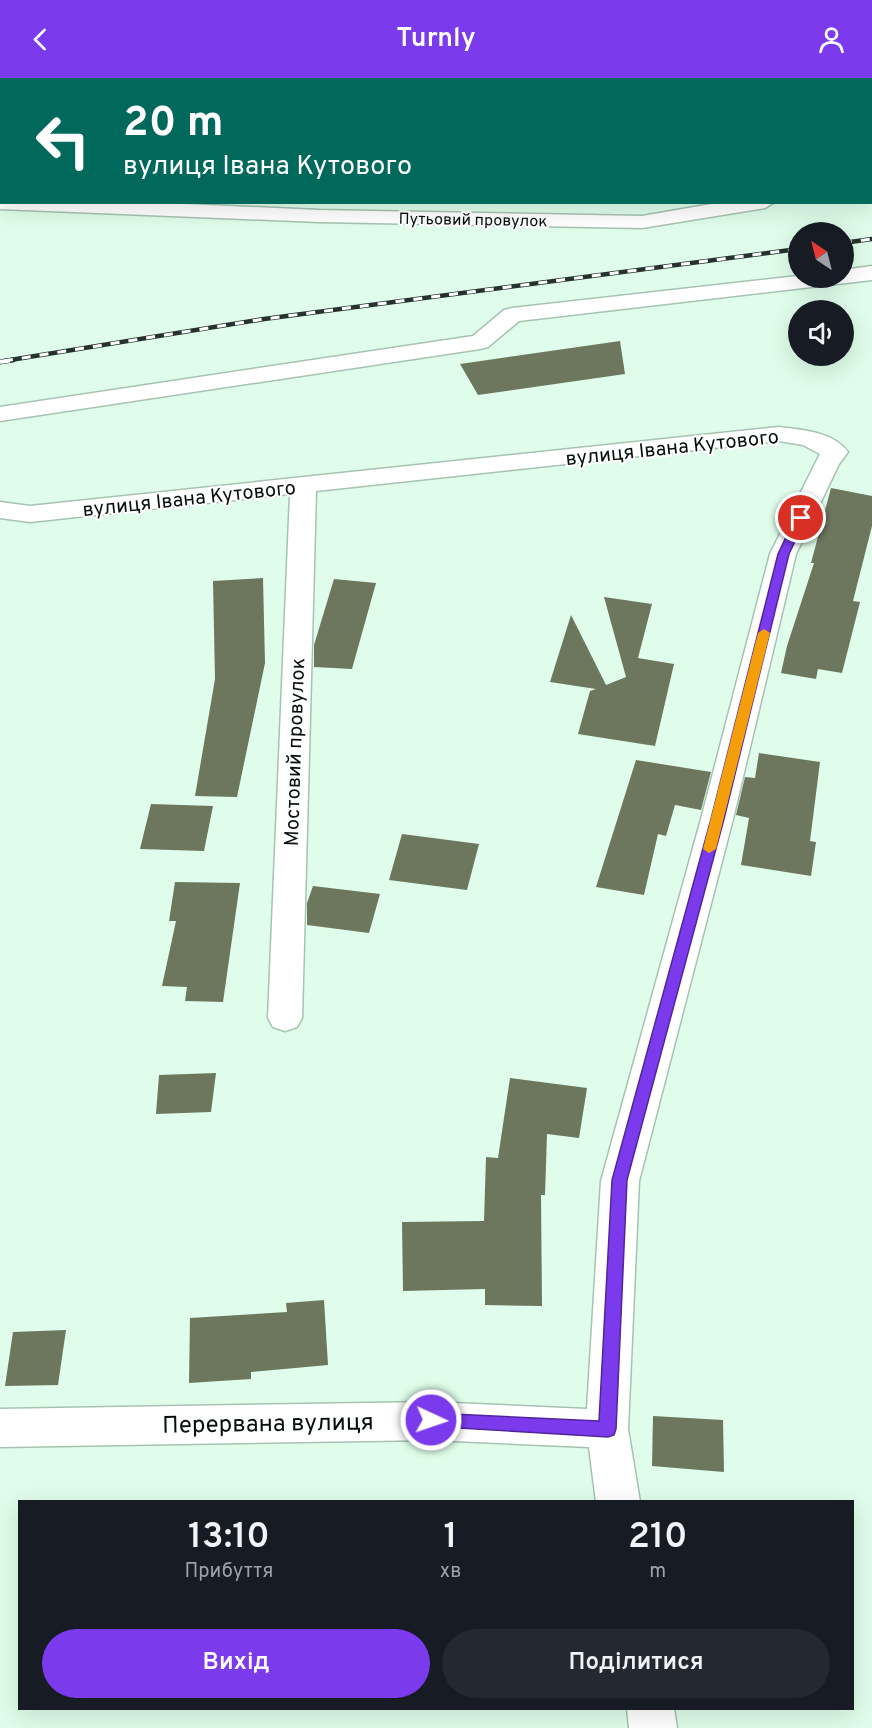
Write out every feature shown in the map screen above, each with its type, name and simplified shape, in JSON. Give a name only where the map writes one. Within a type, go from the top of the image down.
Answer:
[{"type":"street","name":"Путьовий провулок","points":[[25,204],[319,216],[642,222],[753,204]]},
{"type":"street","points":[[854,275],[872,273]]},
{"type":"street","points":[[0,414],[480,342],[512,315],[788,283]]},
{"type":"street","name":"вулиця Івана Кутового","points":[[0,510],[30,514],[779,435],[809,438],[835,452],[827,463],[783,554],[717,819],[620,1180],[608,1429],[618,1500]]},
{"type":"street","name":"Мостовий провулок","points":[[285,1018],[303,486]]},
{"type":"street","name":"Перервана вулиця","points":[[0,1428],[431,1420],[608,1429]]},
{"type":"street","points":[[650,1710],[653,1728]]},
{"type":"building","points":[[620,341],[625,374],[478,395],[460,364]]},
{"type":"building","points":[[831,488],[872,496],[872,526],[853,601],[860,602],[842,673],[818,669],[816,679],[781,673],[787,646],[814,563],[811,563]]},
{"type":"building","points":[[263,578],[265,663],[237,797],[195,796],[215,679],[213,581]]},
{"type":"building","points":[[334,579],[376,583],[352,669],[314,667],[314,645]]},
{"type":"building","points":[[604,597],[652,604],[638,658],[674,664],[655,746],[578,734],[590,691],[596,689],[550,682],[571,615],[606,685],[626,677]]},
{"type":"building","points":[[759,753],[820,762],[810,841],[816,842],[811,876],[741,865],[749,818],[736,815],[745,777],[755,778]]},
{"type":"building","points":[[636,760],[711,772],[701,810],[675,805],[666,836],[658,834],[644,895],[596,887]]},
{"type":"building","points":[[151,804],[213,806],[204,851],[140,849]]},
{"type":"building","points":[[402,834],[479,844],[467,890],[389,880]]},
{"type":"building","points":[[175,882],[240,883],[223,1002],[185,1001],[187,987],[162,986],[176,921],[169,921]]},
{"type":"building","points":[[313,886],[380,894],[369,933],[307,925],[307,903]]},
{"type":"building","points":[[216,1073],[211,1112],[156,1114],[159,1075]]},
{"type":"building","points":[[510,1078],[587,1088],[579,1138],[547,1134],[545,1195],[541,1195],[542,1306],[485,1305],[485,1289],[403,1291],[402,1222],[484,1221],[486,1157],[498,1158]]},
{"type":"building","points":[[324,1300],[328,1365],[251,1372],[251,1379],[189,1383],[190,1318],[287,1312],[286,1303]]},
{"type":"building","points":[[66,1330],[58,1385],[5,1386],[13,1332]]},
{"type":"building","points":[[653,1416],[723,1420],[724,1472],[652,1466]]},
{"type":"railway","points":[[854,241],[872,239]]},
{"type":"railway","points":[[4,361],[264,319],[788,250]]},
{"type":"railway","points":[[0,362],[13,360]]},
{"type":"slow traffic","points":[[709,849],[764,633]]},
{"type":"route","points":[[431,1420],[608,1429],[620,1180],[717,819],[783,554],[801,518]]}]
